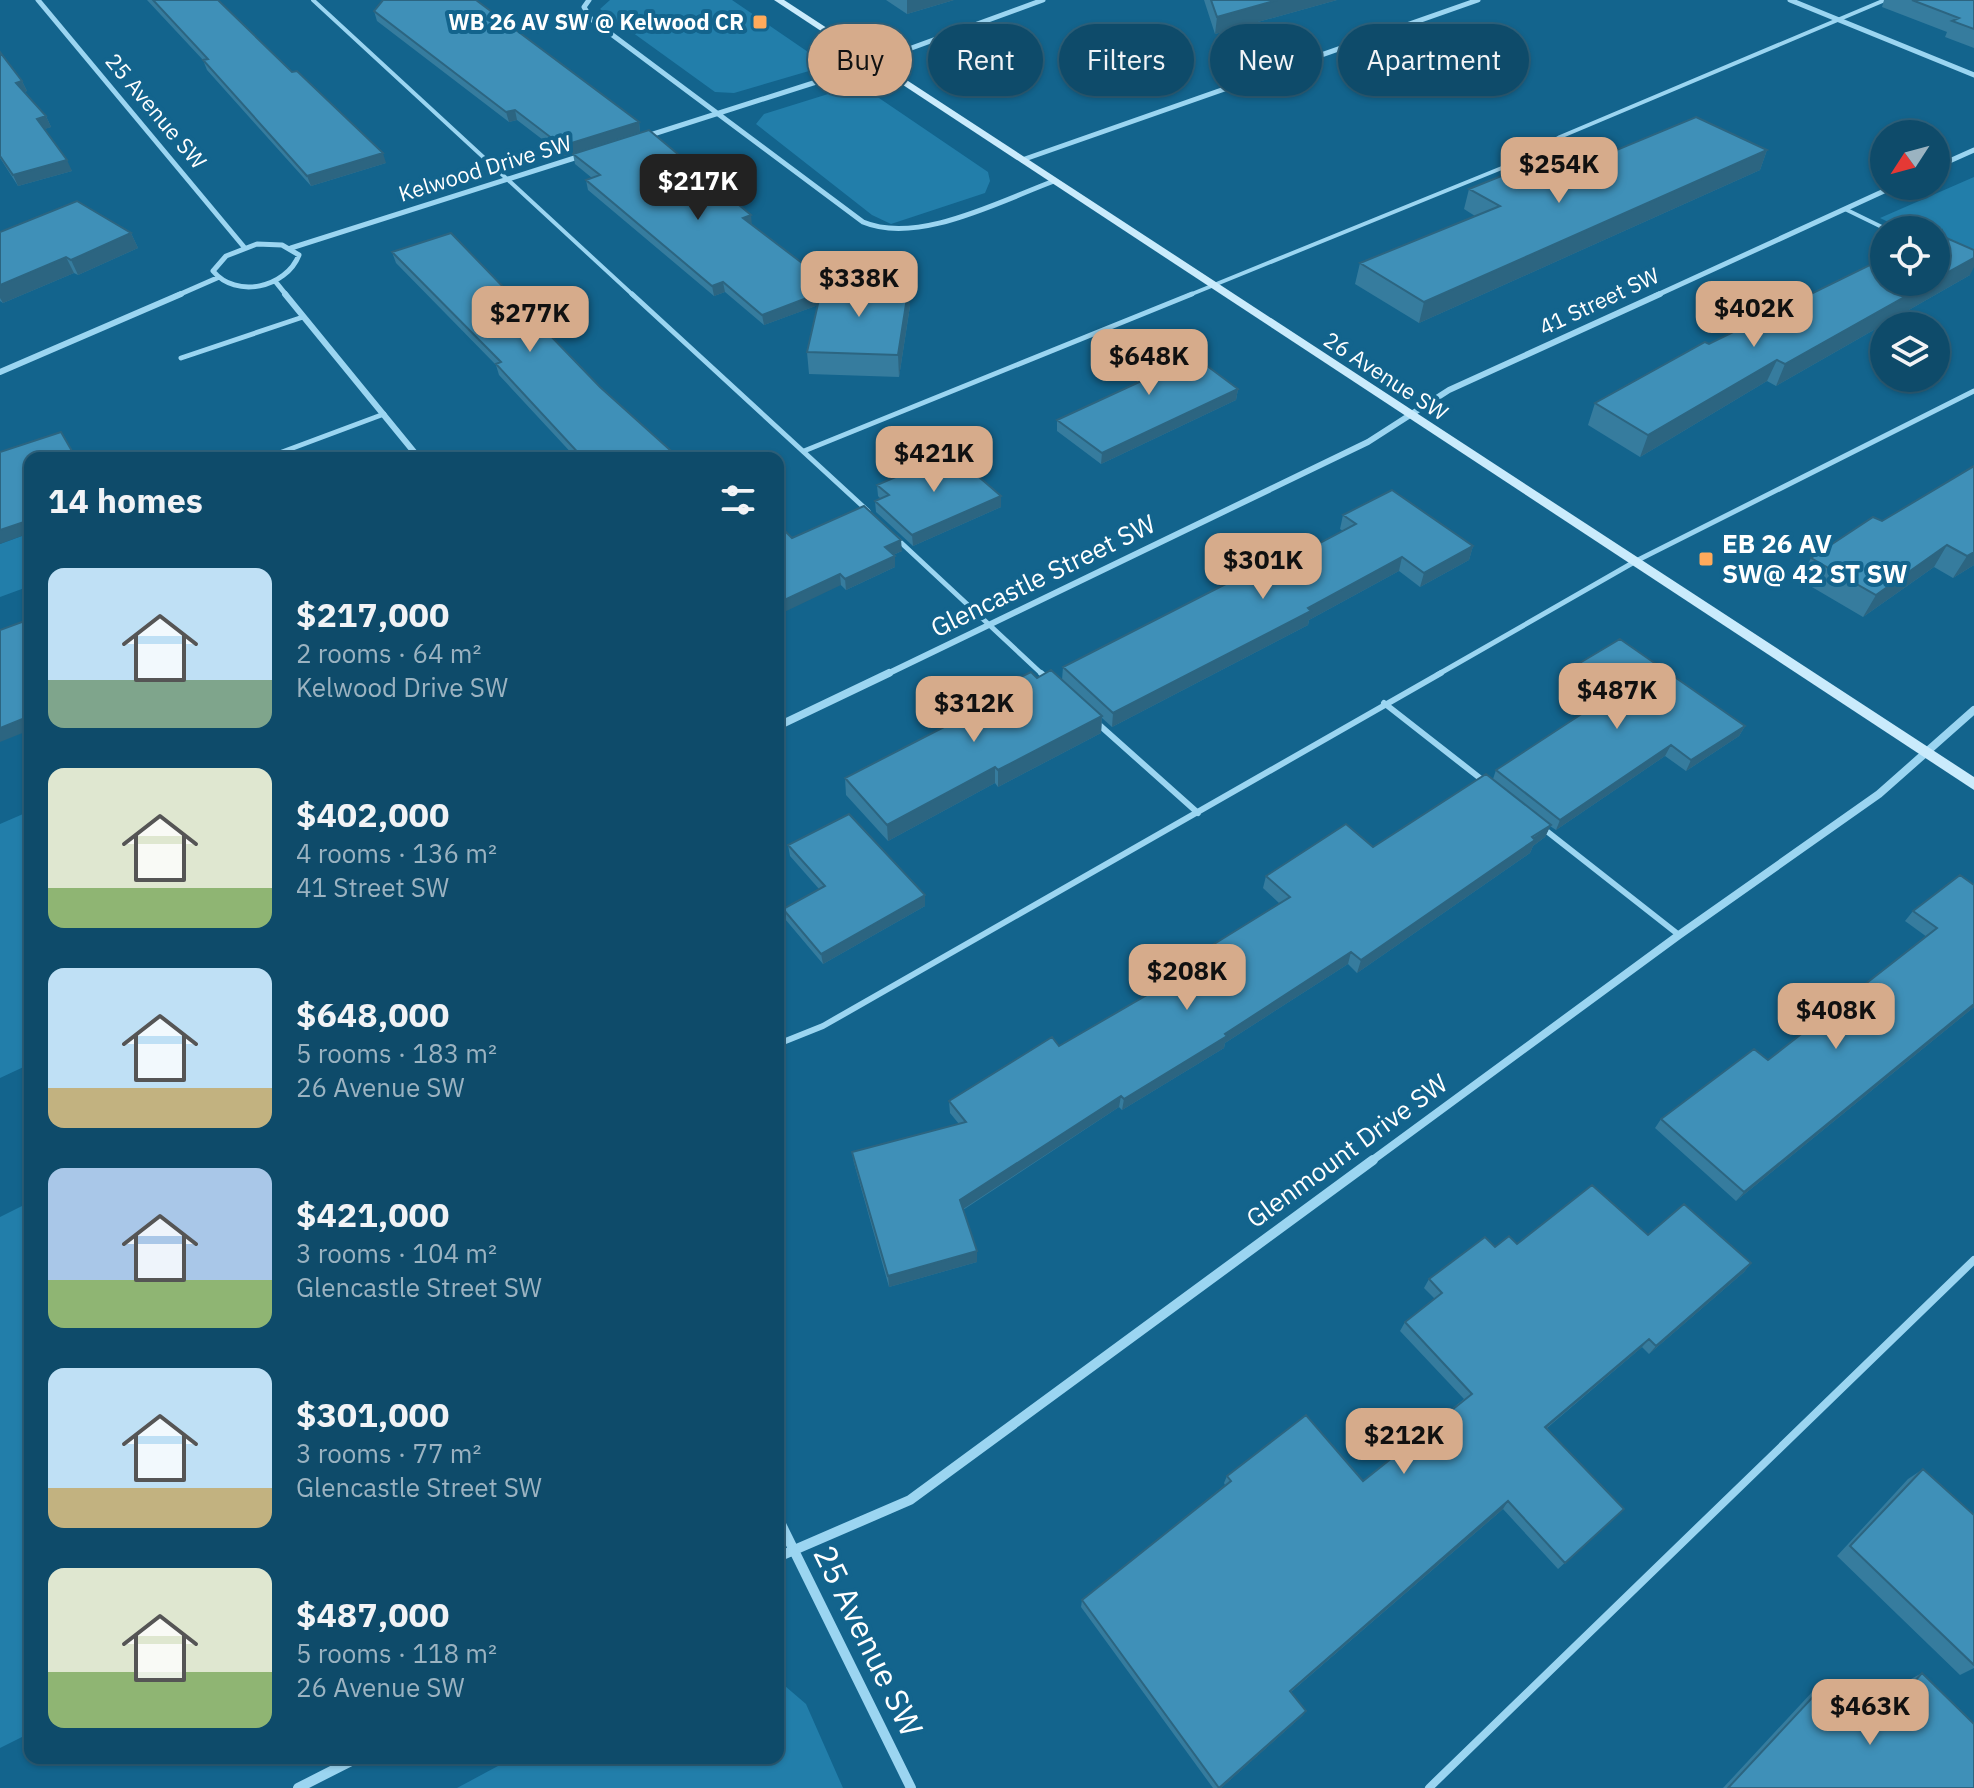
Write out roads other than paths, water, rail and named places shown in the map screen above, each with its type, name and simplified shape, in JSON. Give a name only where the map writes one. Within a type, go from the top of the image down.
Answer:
[{"type":"street","name":"25 Avenue SW","points":[[38,0],[244,247]]},
{"type":"street","points":[[589,0],[584,7],[591,19],[863,222],[882,230],[927,227],[1054,181]]},
{"type":"street","name":"26 Avenue SW","points":[[778,0],[815,24]]},
{"type":"street","points":[[912,47],[1043,0]]},
{"type":"street","points":[[1022,160],[1478,0]]},
{"type":"street","points":[[1790,0],[1974,75]]},
{"type":"street","points":[[642,137],[808,83]]},
{"type":"street","name":"26 Avenue SW","points":[[912,87],[1974,784]]},
{"type":"street","points":[[1950,161],[1974,150]]},
{"type":"street","name":"Kelwood Drive SW","points":[[291,248],[596,152]]},
{"type":"street","name":"41 Street SW","points":[[1409,416],[1449,390],[1870,198]]},
{"type":"street","points":[[270,243],[291,248],[299,255],[298,264],[275,281],[241,286],[217,278],[213,271],[217,262],[244,247],[270,243]]},
{"type":"street","points":[[0,372],[217,278]]},
{"type":"street","points":[[275,281],[414,452]]},
{"type":"street","name":"Glencastle Street SW","points":[[784,723],[1368,442],[1409,416]]},
{"type":"street","name":"Glenmount Drive SW","points":[[784,1554],[910,1500],[1679,935],[1879,794],[1974,710]]},
{"type":"street","name":"25 Avenue SW","points":[[784,1530],[911,1788]]},
{"type":"street","points":[[298,1788],[345,1764]]},
{"type":"lane","points":[[313,0],[505,181],[873,516]]},
{"type":"lane","points":[[804,451],[1519,161],[1560,137],[1885,0]]},
{"type":"lane","points":[[1845,209],[1870,221]]},
{"type":"lane","points":[[181,358],[303,317]]},
{"type":"lane","points":[[784,1042],[823,1026],[1636,561],[1974,391]]},
{"type":"lane","points":[[282,452],[384,414]]},
{"type":"lane","points":[[885,527],[1058,688]]},
{"type":"lane","points":[[1384,703],[1495,790]]},
{"type":"lane","points":[[1093,719],[1198,813]]},
{"type":"lane","points":[[1532,819],[1679,935]]},
{"type":"lane","points":[[1429,1788],[1974,1260]]},
{"type":"place","name":"WB 26 AV SW @ Kelwood CR","points":[[760,22]]},
{"type":"place","name":"EB 26 AV SW@ 42 ST SW","points":[[1706,559]]}]
